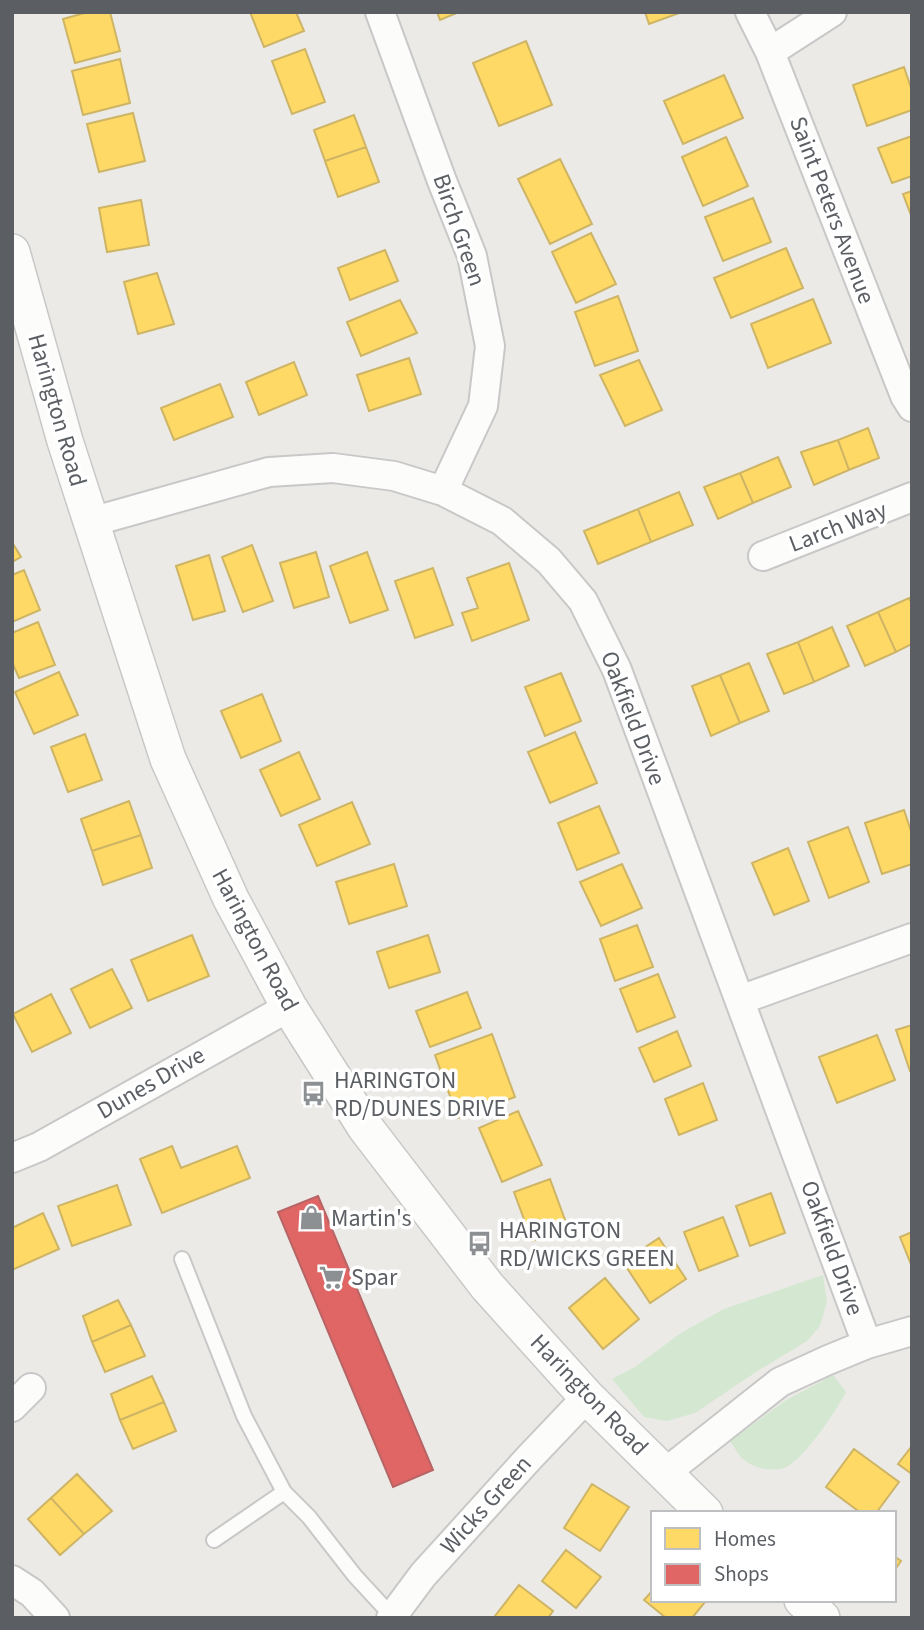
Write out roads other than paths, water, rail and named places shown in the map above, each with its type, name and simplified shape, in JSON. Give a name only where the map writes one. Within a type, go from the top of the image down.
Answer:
[{"type":"street","name":"Birch Green","points":[[380,12],[472,256],[490,346],[483,406],[443,491]]},
{"type":"street","name":"Saint Peters Avenue","points":[[750,12],[770,52],[905,396],[912,407]]},
{"type":"street","points":[[770,52],[832,12]]},
{"type":"street","name":"Harington Road","points":[[12,252],[65,441],[167,759],[230,900],[289,1007],[365,1127],[487,1286],[587,1397],[703,1511]]},
{"type":"street","name":"Oakfield Drive","points":[[91,522],[269,472],[333,468],[394,476],[443,491],[502,522],[549,561],[583,601],[617,670],[867,1344]]},
{"type":"street","name":"Larch Way","points":[[763,556],[912,498]]},
{"type":"street","points":[[740,1000],[912,938]]},
{"type":"street","name":"Dunes Drive","points":[[12,1158],[39,1147],[289,1007]]},
{"type":"street","points":[[665,1474],[780,1382],[867,1344],[912,1331]]},
{"type":"street","name":"Wicks Green","points":[[392,1617],[423,1575],[587,1397]]},
{"type":"street","points":[[12,1580],[32,1593],[55,1618]]},
{"type":"street","points":[[804,1602],[822,1618]]},
{"type":"lane","points":[[182,1259],[244,1416],[284,1492],[309,1517],[355,1576],[392,1617]]},
{"type":"lane","points":[[214,1540],[284,1492]]},
{"type":"place","name":"HARINGTON RD/DUNES DRIVE","points":[[314,1094]]},
{"type":"place","name":"Martin's","points":[[311,1218]]},
{"type":"place","name":"HARINGTON RD/WICKS GREEN","points":[[479,1244]]},
{"type":"place","name":"Spar","points":[[331,1277]]}]
